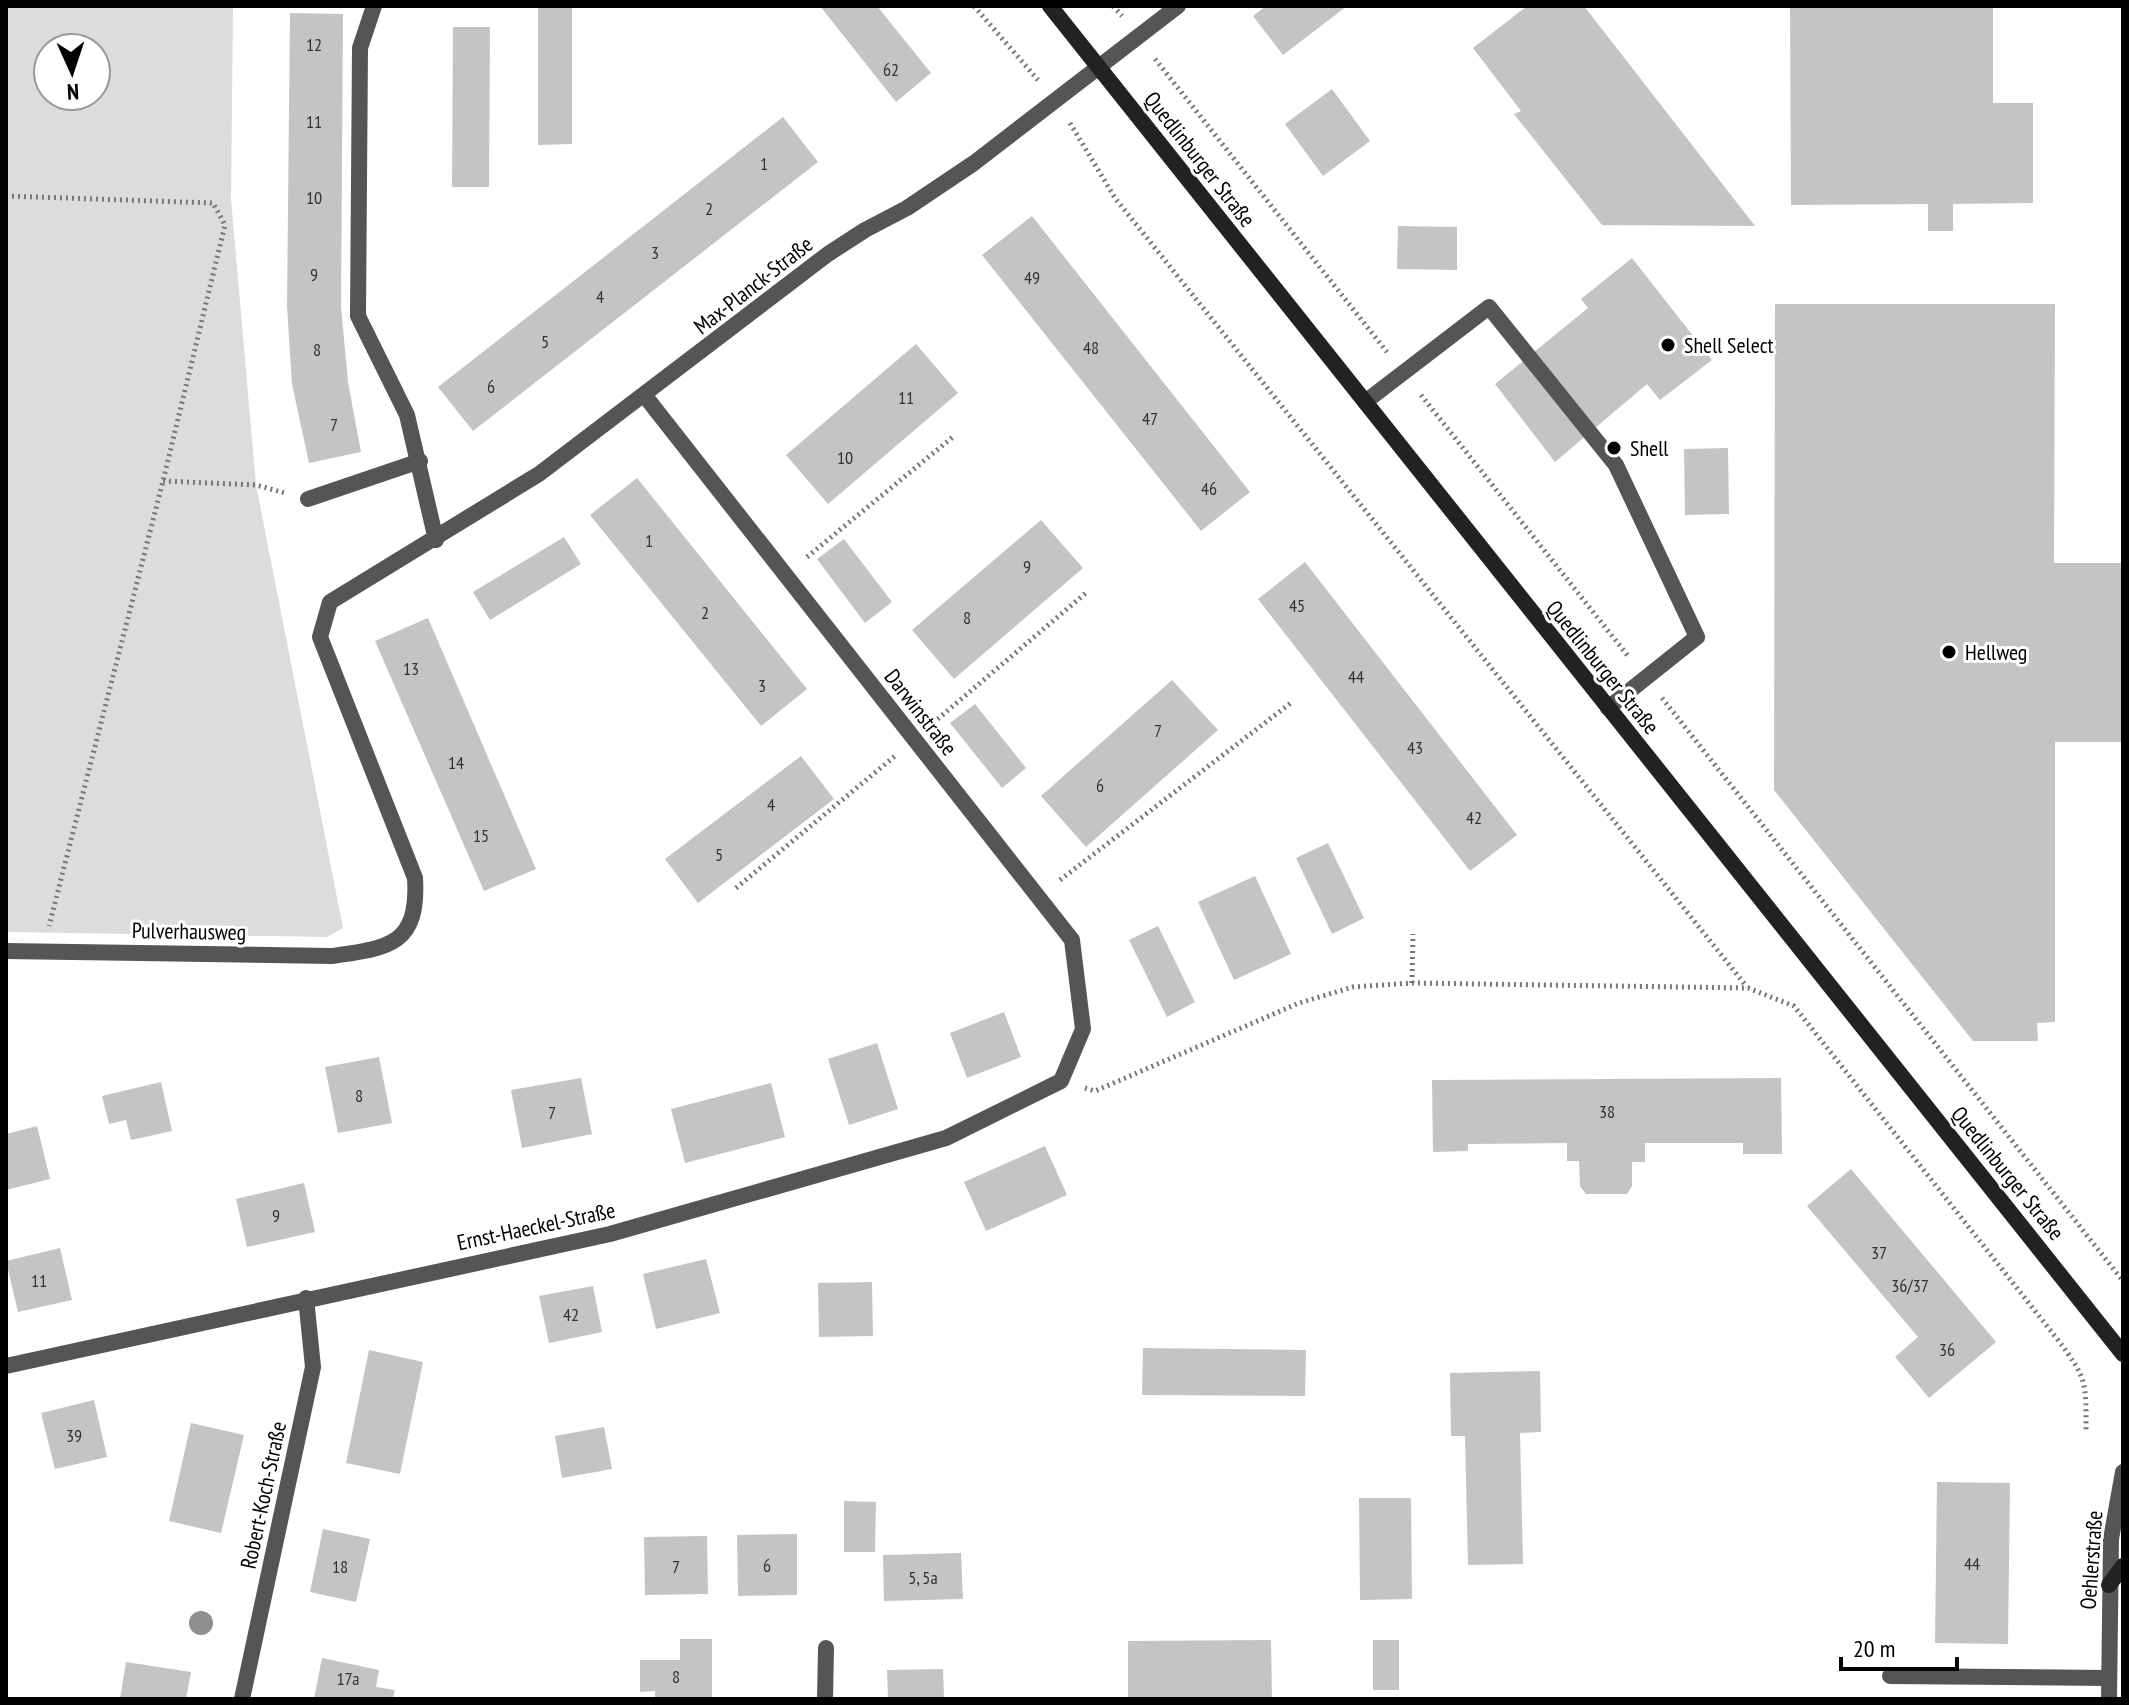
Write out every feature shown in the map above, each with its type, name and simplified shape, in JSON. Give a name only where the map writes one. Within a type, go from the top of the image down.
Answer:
[{"type":"main road","name":"Quedlinburger Straße","points":[[1050,6],[2123,1354]]},
{"type":"main road","points":[[2109,1585],[2123,1566]]},
{"type":"street","points":[[374,6],[360,48],[358,316],[407,415],[436,540]]},
{"type":"street","name":"Max-Planck-Straße","points":[[370,951],[391,944],[408,928],[416,902],[415,878],[320,637],[330,602],[436,540],[539,474],[828,254],[907,208],[974,163],[1178,6]]},
{"type":"street","points":[[1365,402],[1489,307],[1616,465],[1697,637],[1608,708]]},
{"type":"street","name":"Darwinstraße","points":[[645,396],[1072,940],[1083,1029],[1061,1081]]},
{"type":"street","points":[[308,499],[420,461]]},
{"type":"street","name":"Pulverhausweg","points":[[6,951],[332,956],[370,951]]},
{"type":"street","name":"Ernst-Haeckel-Straße","points":[[6,1366],[610,1234],[946,1138],[1061,1081]]},
{"type":"street","name":"Robert-Koch-Straße","points":[[242,1699],[313,1367],[306,1298]]},
{"type":"street","name":"Oehlerstraße","points":[[2109,1699],[2111,1539],[2123,1472]]},
{"type":"street","points":[[825,1699],[826,1648]]},
{"type":"street","points":[[1890,1676],[2109,1678]]},
{"type":"path","points":[[974,6],[1057,101],[1115,198],[1748,988]]},
{"type":"path","points":[[1113,6],[2123,1281]]},
{"type":"path","points":[[6,196],[213,203],[225,225],[47,933],[48,951]]},
{"type":"path","points":[[784,575],[954,436]]},
{"type":"path","points":[[163,481],[256,485]]},
{"type":"path","points":[[1037,898],[1292,702]]},
{"type":"path","points":[[1412,983],[1413,934]]},
{"type":"path","points":[[1061,1081],[1095,1091],[1299,1003],[1353,987],[1412,983],[1748,988],[1794,1006],[2058,1340],[2086,1383],[2086,1432]]},
{"type":"shaded area","points":[[6,6],[233,6],[231,199],[256,485],[343,928],[327,937],[6,932]]},
{"type":"building","points":[[538,6],[572,6],[572,144],[538,145]]},
{"type":"building","points":[[820,6],[877,6],[931,73],[896,102]]},
{"type":"building","points":[[1266,6],[1347,6],[1283,55],[1253,16]]},
{"type":"building","points":[[1527,6],[1584,6],[1755,226],[1602,225],[1514,114],[1521,111],[1473,48]]},
{"type":"building","points":[[1790,6],[1993,6],[1993,103],[2033,103],[2033,203],[1953,204],[1953,231],[1928,231],[1928,204],[1791,205]]},
{"type":"building","points":[[290,13],[343,14],[341,307],[348,382],[361,452],[309,463],[292,384],[287,306]]},
{"type":"building","points":[[453,27],[490,27],[489,187],[452,187]]},
{"type":"building","points":[[1332,89],[1370,141],[1323,176],[1285,124]]},
{"type":"building","points":[[783,117],[818,162],[473,431],[438,387]]},
{"type":"building","points":[[1032,216],[1250,492],[1201,531],[982,255]]},
{"type":"building","points":[[1398,226],[1457,227],[1457,270],[1397,269]]},
{"type":"building","points":[[1632,258],[1712,360],[1660,400],[1647,384],[1555,462],[1495,384],[1588,308],[1581,299]]},
{"type":"building","name":"Hellweg","points":[[1775,304],[2055,304],[2054,563],[2123,563],[2123,742],[2055,742],[2055,1022],[2037,1023],[2038,1041],[1973,1041],[1774,790]]},
{"type":"building","points":[[916,344],[958,393],[828,504],[786,455]]},
{"type":"building","points":[[1728,448],[1729,514],[1685,515],[1684,449]]},
{"type":"building","points":[[637,478],[807,689],[761,726],[590,515]]},
{"type":"building","points":[[1041,520],[1083,568],[954,679],[912,630]]},
{"type":"building","points":[[564,537],[581,564],[490,620],[473,592]]},
{"type":"building","points":[[844,539],[892,602],[865,623],[817,559]]},
{"type":"building","points":[[1305,562],[1517,835],[1470,871],[1258,599]]},
{"type":"building","points":[[428,618],[536,869],[484,891],[375,641]]},
{"type":"building","points":[[1172,680],[1218,730],[1086,847],[1041,796]]},
{"type":"building","points":[[975,704],[1026,768],[1002,788],[950,723]]},
{"type":"building","points":[[801,756],[834,799],[698,903],[665,859]]},
{"type":"building","points":[[1328,843],[1364,918],[1332,934],[1296,858]]},
{"type":"building","points":[[1255,876],[1291,954],[1234,980],[1198,902]]},
{"type":"building","points":[[1158,926],[1195,1002],[1167,1017],[1129,940]]},
{"type":"building","points":[[1004,1012],[1021,1057],[967,1078],[950,1033]]},
{"type":"building","points":[[877,1043],[898,1109],[849,1125],[828,1059]]},
{"type":"building","points":[[379,1057],[392,1123],[338,1133],[325,1067]]},
{"type":"building","points":[[581,1078],[592,1134],[522,1148],[511,1090]]},
{"type":"building","points":[[1781,1078],[1782,1154],[1743,1154],[1743,1143],[1645,1143],[1645,1162],[1632,1162],[1632,1186],[1627,1194],[1586,1194],[1580,1186],[1579,1161],[1567,1161],[1567,1143],[1468,1144],[1468,1151],[1433,1152],[1432,1080]]},
{"type":"building","points":[[161,1082],[172,1131],[131,1140],[126,1120],[109,1124],[102,1096]]},
{"type":"building","points":[[771,1083],[785,1137],[685,1163],[671,1109]]},
{"type":"building","points":[[37,1126],[50,1179],[6,1190],[6,1134]]},
{"type":"building","points":[[1045,1146],[1067,1195],[986,1231],[964,1182]]},
{"type":"building","points":[[1851,1169],[1996,1342],[1929,1398],[1895,1357],[1918,1337],[1807,1206]]},
{"type":"building","points":[[304,1183],[315,1232],[247,1247],[236,1199]]},
{"type":"building","points":[[60,1248],[72,1300],[18,1312],[6,1261]]},
{"type":"building","points":[[706,1259],[720,1313],[656,1329],[643,1274]]},
{"type":"building","points":[[872,1282],[873,1336],[819,1337],[818,1283]]},
{"type":"building","points":[[593,1286],[602,1332],[549,1343],[539,1296]]},
{"type":"building","points":[[1143,1348],[1306,1350],[1305,1396],[1142,1395]]},
{"type":"building","points":[[369,1350],[423,1362],[400,1474],[346,1463]]},
{"type":"building","points":[[1540,1371],[1541,1432],[1520,1433],[1523,1564],[1468,1565],[1465,1436],[1451,1436],[1450,1373]]},
{"type":"building","points":[[94,1400],[107,1457],[55,1469],[41,1413]]},
{"type":"building","points":[[191,1423],[244,1435],[221,1533],[169,1521]]},
{"type":"building","points":[[604,1427],[612,1469],[562,1478],[555,1436]]},
{"type":"building","points":[[1937,1482],[2010,1483],[2008,1644],[1935,1643]]},
{"type":"building","points":[[1359,1498],[1411,1498],[1412,1599],[1360,1600]]},
{"type":"building","points":[[844,1501],[876,1502],[875,1552],[844,1552]]},
{"type":"building","points":[[323,1529],[370,1539],[356,1602],[310,1592]]},
{"type":"building","points":[[797,1534],[797,1595],[738,1596],[737,1535]]},
{"type":"building","points":[[707,1536],[708,1594],[645,1595],[644,1537]]},
{"type":"building","points":[[961,1553],[963,1599],[884,1601],[883,1555]]},
{"type":"building","points":[[680,1639],[712,1639],[712,1699],[655,1699],[655,1691],[640,1692],[640,1660],[680,1660]]},
{"type":"building","points":[[1271,1640],[1272,1699],[1128,1699],[1128,1641]]},
{"type":"building","points":[[1373,1640],[1399,1640],[1399,1690],[1373,1690]]},
{"type":"building","points":[[322,1658],[379,1670],[376,1687],[395,1690],[393,1699],[314,1699]]},
{"type":"building","points":[[126,1662],[191,1672],[186,1699],[120,1699]]},
{"type":"building","points":[[943,1669],[944,1699],[888,1699],[887,1670]]},
{"type":"place","name":"Shell Select","points":[[1668,345]]},
{"type":"place","name":"Shell","points":[[1614,448]]},
{"type":"place","name":"Hellweg","points":[[1949,652]]}]
